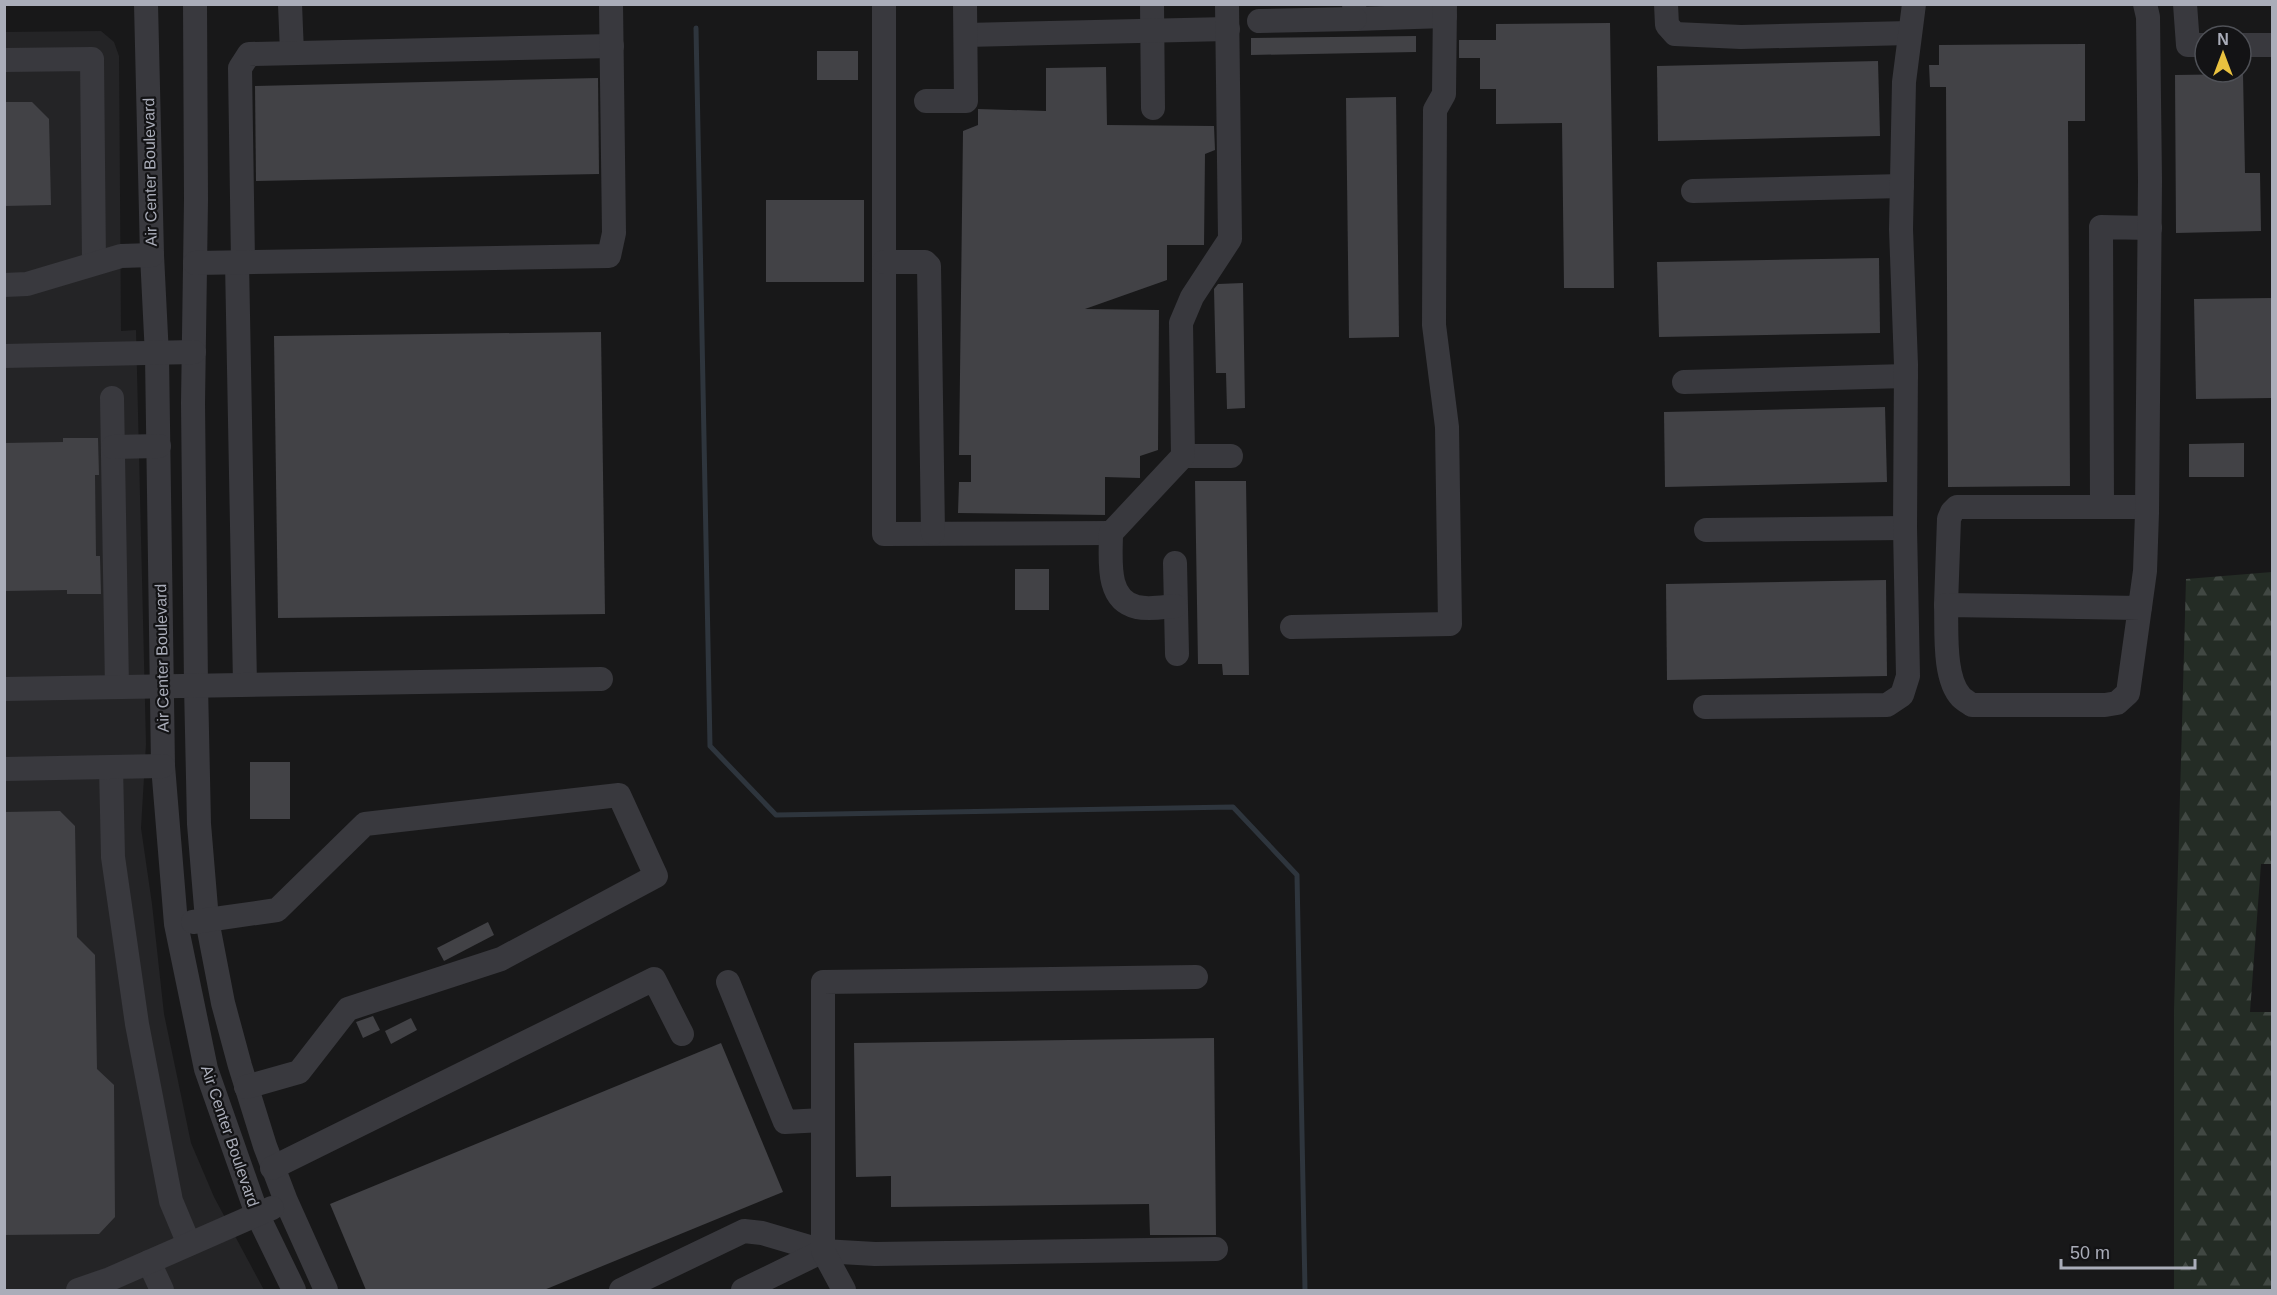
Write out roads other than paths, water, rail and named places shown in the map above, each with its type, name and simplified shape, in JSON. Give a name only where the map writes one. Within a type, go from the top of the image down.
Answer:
[{"type":"street","name":"Air Center Boulevard","points":[[146,4],[152,255],[157,353],[163,766],[176,924],[206,1069],[257,1214],[294,1290]]},
{"type":"street","name":"Air Center Boulevard","points":[[195,4],[196,685],[200,824],[207,920],[223,1003],[246,1087],[272,1168],[326,1290]]},
{"type":"street","points":[[290,4],[292,53]]},
{"type":"street","points":[[195,263],[609,256],[614,233],[611,4]]},
{"type":"street","points":[[884,4],[884,534],[1111,533]]},
{"type":"street","points":[[926,102],[966,101],[965,4]]},
{"type":"street","points":[[1152,4],[1153,108]]},
{"type":"street","points":[[1175,606],[1139,608],[1125,603],[1116,592],[1112,577],[1111,533],[1184,456],[1181,323],[1192,297],[1230,239],[1227,4]]},
{"type":"street","points":[[1666,4],[1667,25],[1676,34],[1741,38],[1910,33]]},
{"type":"street","points":[[1705,706],[1887,705],[1902,695],[1908,676],[1905,528],[1906,376],[1901,229],[1904,82],[1914,4]]},
{"type":"street","points":[[2145,4],[2148,17],[2150,228],[2147,507],[2145,571],[2128,693],[2117,703],[1972,705],[1960,697],[1952,681],[1947,655],[1949,519],[1952,512],[1958,507],[2147,507]]},
{"type":"street","points":[[2185,4],[2188,45],[2193,45]]},
{"type":"street","points":[[1259,21],[1354,12],[1445,10],[1444,94],[1435,110],[1434,325],[1447,427],[1450,624],[1292,627]]},
{"type":"street","points":[[966,34],[1228,30]]},
{"type":"street","points":[[2253,45],[2272,45]]},
{"type":"street","points":[[245,684],[240,68],[249,54],[612,46]]},
{"type":"street","points":[[4,60],[92,59],[94,262]]},
{"type":"street","points":[[1693,191],[1902,186]]},
{"type":"street","points":[[2102,507],[2101,227],[2150,228]]},
{"type":"street","points":[[4,285],[27,284],[94,262],[121,256],[152,255]]},
{"type":"street","points":[[884,262],[925,262],[928,266],[933,534]]},
{"type":"street","points":[[4,357],[194,352]]},
{"type":"street","points":[[1684,382],[1906,376]]},
{"type":"street","points":[[108,687],[112,398]]},
{"type":"street","points":[[113,447],[159,446]]},
{"type":"street","points":[[1184,456],[1231,456]]},
{"type":"street","points":[[1706,530],[1905,528]]},
{"type":"street","points":[[1175,563],[1177,654]]},
{"type":"street","points":[[1946,605],[2140,608]]},
{"type":"street","points":[[4,689],[601,679]]},
{"type":"street","points":[[4,769],[163,766]]},
{"type":"street","points":[[111,767],[113,857],[137,1024],[171,1201],[189,1244]]},
{"type":"street","points":[[176,924],[277,909],[365,824],[619,795],[656,876],[501,959],[348,1009],[298,1072],[246,1087]]},
{"type":"street","points":[[844,1290],[823,1251],[822,981],[1196,977]]},
{"type":"street","points":[[272,1168],[654,980],[682,1034]]},
{"type":"street","points":[[728,981],[785,1122],[823,1120]]},
{"type":"street","points":[[78,1290],[113,1285],[149,1262],[286,1201]]},
{"type":"street","points":[[621,1290],[744,1231],[762,1233],[823,1251],[875,1254],[1216,1249]]},
{"type":"street","points":[[743,1290],[823,1251]]},
{"type":"street","points":[[149,1262],[162,1290]]},
{"type":"waterway","points":[[696,28],[710,746],[776,815],[1233,807],[1297,875],[1305,1290]]}]
